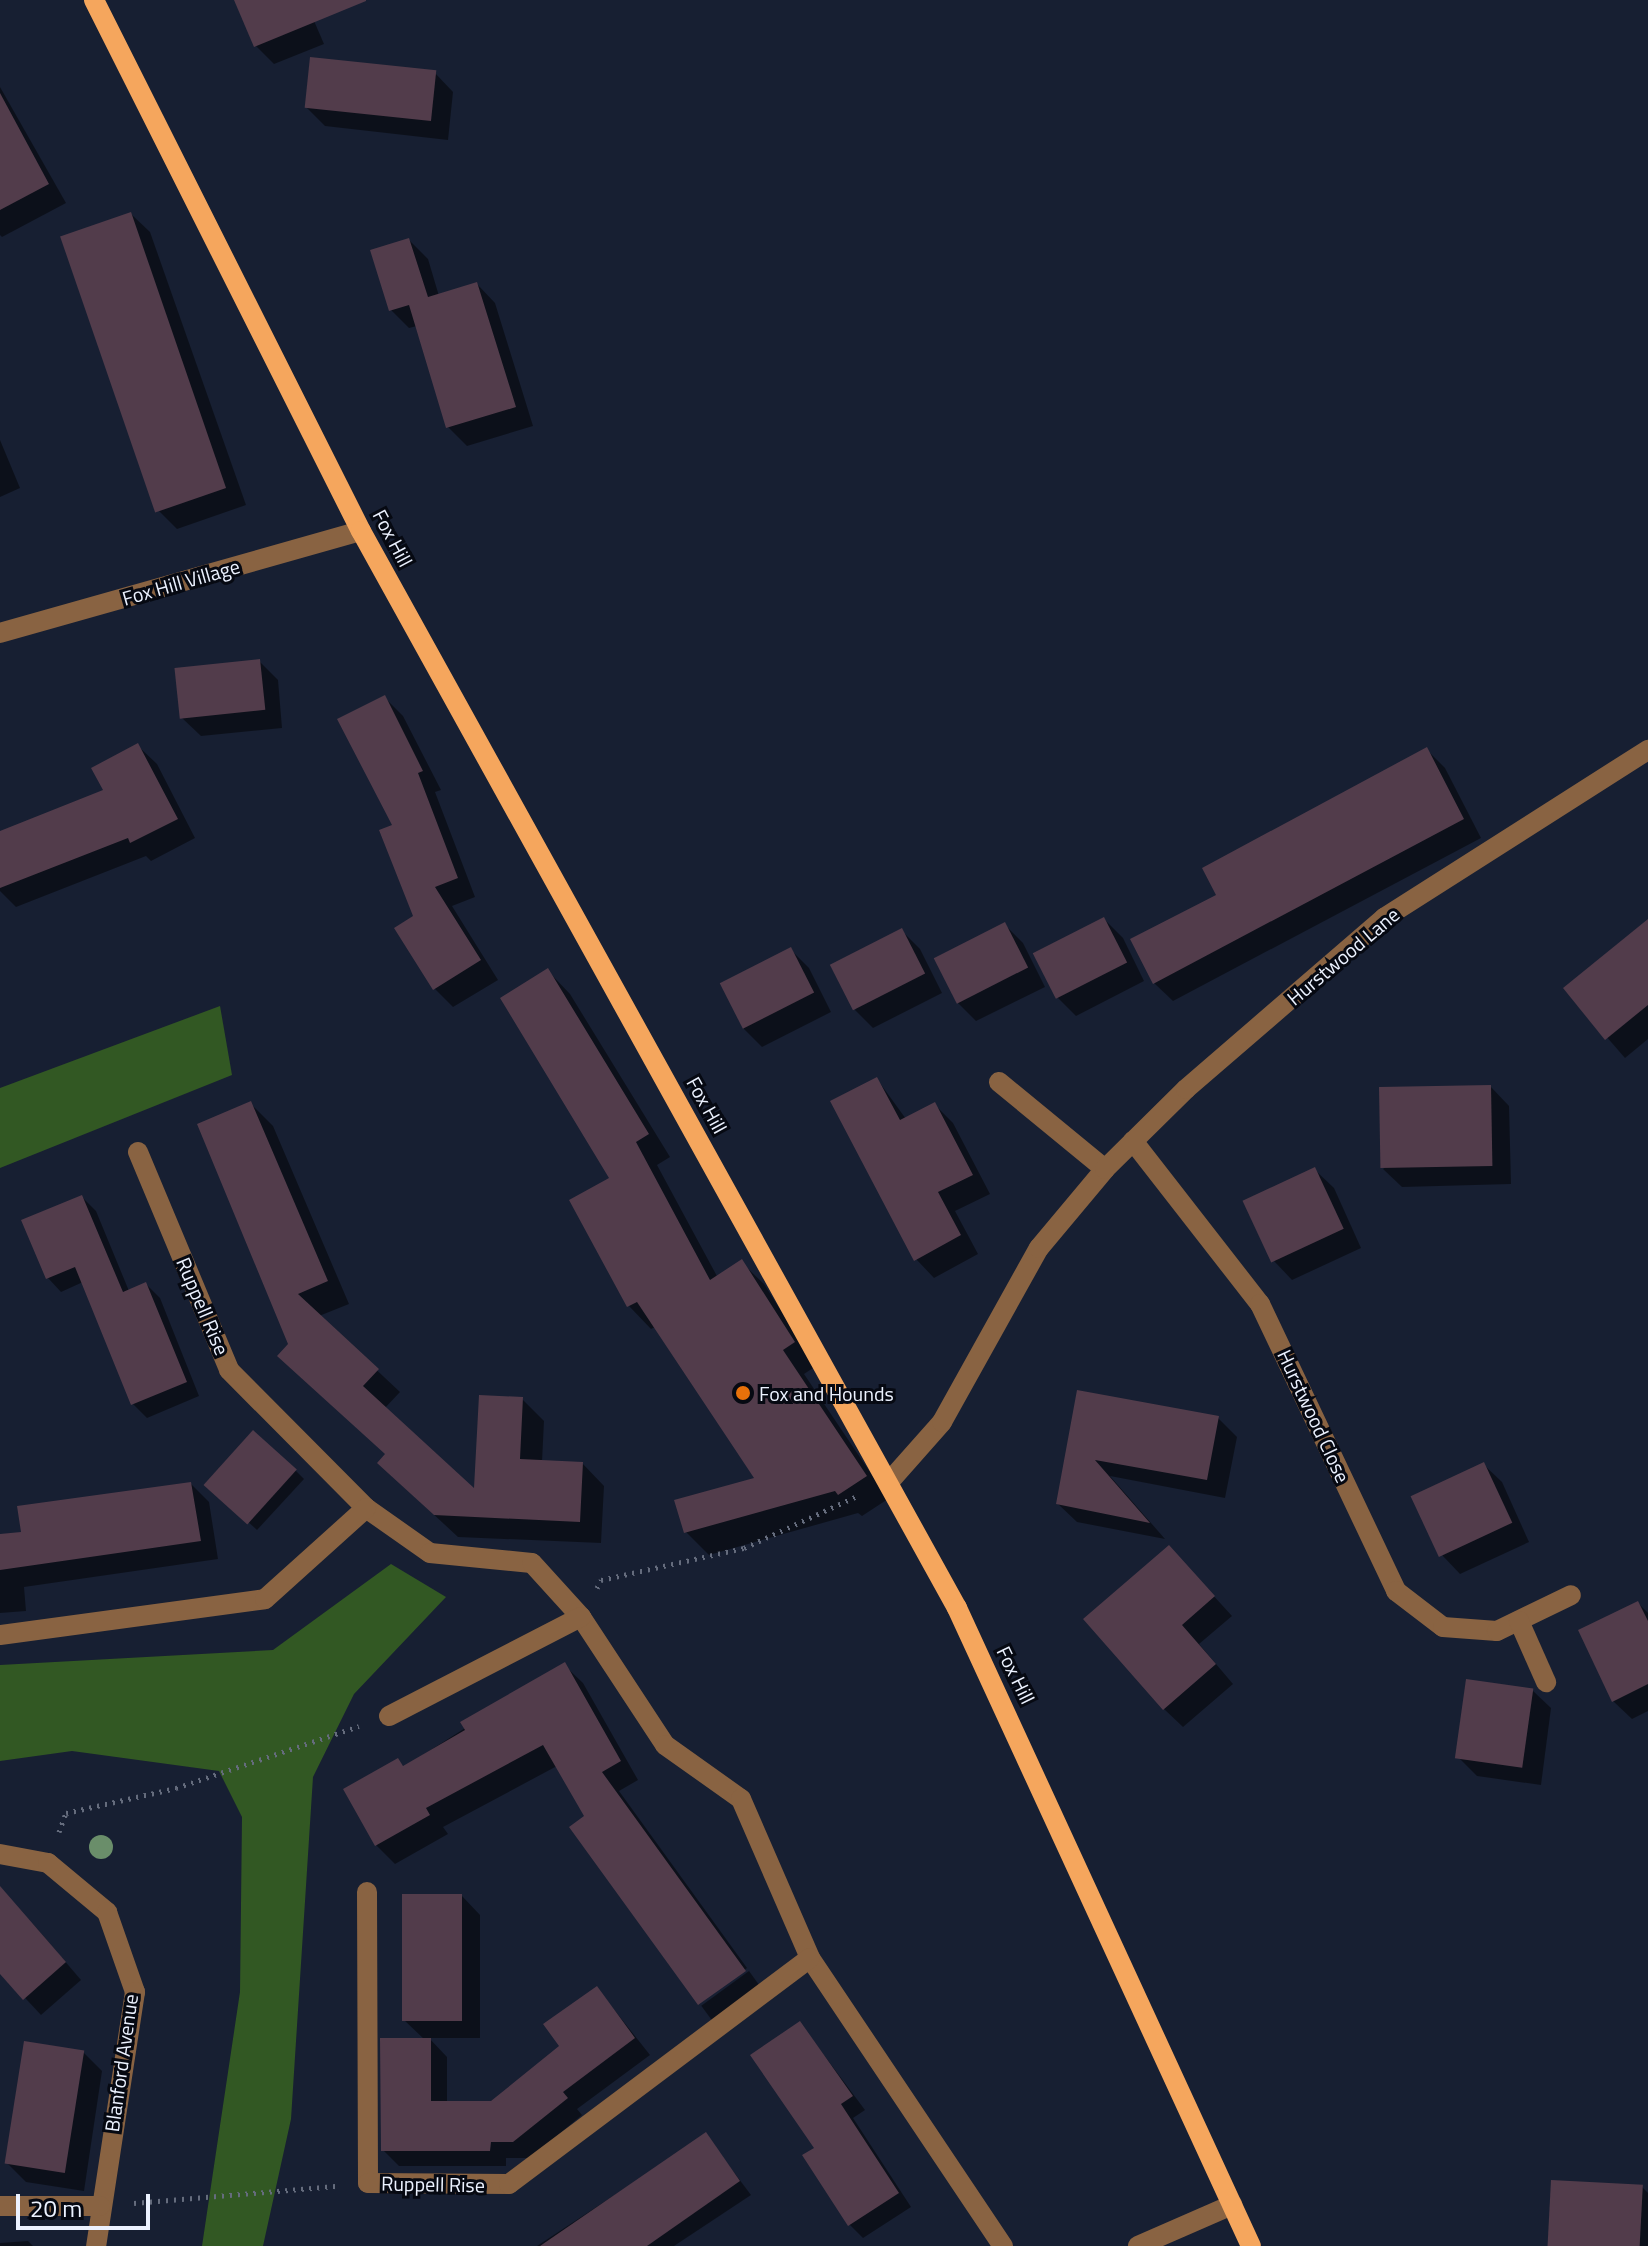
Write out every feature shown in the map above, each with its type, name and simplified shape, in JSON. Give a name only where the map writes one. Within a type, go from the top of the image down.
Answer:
[{"type":"main road","name":"Fox Hill","points":[[94,0],[361,531],[889,1482],[1000,1694],[1251,2246]]},
{"type":"street","name":"Fox Hill Village","points":[[0,633],[361,531]]},
{"type":"street","name":"Hurstwood Lane","points":[[889,1482],[942,1422],[1039,1248],[1105,1169],[1133,1141],[1384,918],[1648,750]]},
{"type":"street","points":[[999,1082],[1105,1169]]},
{"type":"street","name":"Hurstwood Close","points":[[1133,1141],[1260,1304],[1396,1591],[1443,1627],[1497,1631],[1571,1595]]},
{"type":"street","name":"Ruppell Rise","points":[[138,1152],[229,1370],[366,1508],[430,1553],[532,1563],[581,1617],[665,1745],[741,1799],[810,1958],[1003,2246]]},
{"type":"street","points":[[0,1635],[265,1599],[366,1508]]},
{"type":"street","points":[[389,1716],[581,1617]]},
{"type":"street","points":[[1519,1621],[1546,1682]]},
{"type":"street","name":"Blanford Avenue","points":[[0,1854],[48,1863],[107,1912],[135,1992],[96,2246]]},
{"type":"street","name":"Ruppell Rise","points":[[367,1892],[368,2183],[509,2184],[810,1958]]},
{"type":"street","points":[[1138,2246],[1232,2205]]},
{"type":"street","points":[[0,2206],[100,2206]]},
{"type":"path","points":[[581,1617],[601,1580],[744,1548],[889,1482]]},
{"type":"path","points":[[48,1863],[66,1813],[176,1788],[389,1716]]},
{"type":"path","points":[[100,2206],[368,2183]]},
{"type":"green space","points":[[220,1006],[232,1075],[0,1168],[0,1088]]},
{"type":"green space","points":[[391,1564],[446,1597],[354,1694],[313,1777],[291,2119],[263,2246],[202,2246],[240,1992],[242,1817],[219,1771],[72,1751],[0,1761],[0,1665],[273,1650]]},
{"type":"building","points":[[234,0],[366,0],[366,1],[254,47]]},
{"type":"building","points":[[310,57],[436,70],[431,121],[305,108]]},
{"type":"building","points":[[0,93],[49,184],[0,210]]},
{"type":"building","points":[[131,212],[226,488],[155,513],[60,236]]},
{"type":"building","points":[[409,238],[428,297],[477,282],[516,407],[446,428],[409,305],[389,311],[370,250]]},
{"type":"building","points":[[260,659],[265,710],[180,719],[174,668]]},
{"type":"building","points":[[385,695],[423,771],[418,773],[458,878],[435,887],[481,960],[433,990],[394,928],[413,916],[379,830],[392,825],[337,719]]},
{"type":"building","points":[[138,743],[178,819],[130,843],[128,838],[0,888],[0,831],[103,790],[91,768]]},
{"type":"building","points":[[1427,747],[1464,819],[1153,984],[1130,939],[1216,895],[1202,868]]},
{"type":"building","points":[[1104,917],[1127,962],[1056,999],[1033,953]]},
{"type":"building","points":[[1648,919],[1648,1005],[1605,1040],[1563,988]]},
{"type":"building","points":[[1005,922],[1028,967],[957,1004],[934,958]]},
{"type":"building","points":[[902,928],[925,973],[853,1010],[830,965]]},
{"type":"building","points":[[791,947],[814,992],[743,1029],[720,983]]},
{"type":"building","points":[[548,968],[649,1134],[636,1142],[710,1280],[742,1259],[795,1342],[783,1350],[867,1476],[838,1495],[835,1491],[684,1533],[674,1500],[754,1478],[637,1302],[627,1307],[569,1200],[609,1178],[500,998]]},
{"type":"building","points":[[877,1077],[900,1120],[935,1102],[973,1175],[938,1192],[961,1235],[914,1261],[830,1101]]},
{"type":"building","points":[[1491,1085],[1492,1166],[1380,1168],[1379,1087]]},
{"type":"building","points":[[251,1101],[328,1281],[298,1294],[379,1369],[363,1386],[474,1488],[479,1395],[523,1397],[520,1459],[583,1462],[580,1522],[434,1515],[377,1463],[385,1454],[277,1356],[288,1344],[197,1124]]},
{"type":"building","points":[[1315,1167],[1344,1229],[1271,1262],[1242,1201]]},
{"type":"building","points":[[82,1195],[123,1292],[146,1282],[187,1382],[131,1405],[75,1267],[46,1279],[21,1220]]},
{"type":"building","points":[[1077,1390],[1219,1416],[1207,1480],[1095,1460],[1150,1523],[1056,1504]]},
{"type":"building","points":[[253,1430],[297,1469],[247,1524],[203,1485]]},
{"type":"building","points":[[1484,1462],[1512,1523],[1439,1557],[1411,1496]]},
{"type":"building","points":[[191,1482],[201,1541],[0,1570],[0,1534],[21,1532],[17,1506]]},
{"type":"building","points":[[1169,1545],[1215,1596],[1182,1625],[1216,1664],[1163,1710],[1083,1619]]},
{"type":"building","points":[[1638,1601],[1648,1621],[1648,1684],[1612,1702],[1578,1630]]},
{"type":"building","points":[[565,1662],[621,1761],[602,1772],[746,1971],[698,2005],[569,1827],[584,1816],[543,1745],[426,1808],[430,1815],[375,1846],[343,1789],[398,1758],[403,1766],[465,1730],[460,1722]]},
{"type":"building","points":[[1466,1679],[1533,1688],[1522,1768],[1455,1758]]},
{"type":"building","points":[[0,1886],[66,1962],[23,2000],[0,1974]]},
{"type":"building","points":[[402,1894],[462,1894],[462,2021],[402,2021]]},
{"type":"building","points":[[597,1986],[635,2038],[563,2092],[568,2098],[513,2142],[491,2142],[490,2151],[381,2151],[380,2038],[431,2038],[431,2101],[491,2101],[559,2046],[543,2024]]},
{"type":"building","points":[[800,2021],[853,2096],[841,2104],[899,2193],[848,2226],[802,2155],[814,2148],[750,2055]]},
{"type":"building","points":[[24,2041],[84,2051],[65,2173],[5,2163]]},
{"type":"building","points":[[706,2132],[740,2181],[647,2246],[540,2246]]},
{"type":"building","points":[[1551,2180],[1643,2185],[1640,2246],[1548,2246]]},
{"type":"place","name":"Fox and Hounds","points":[[743,1393]]}]
